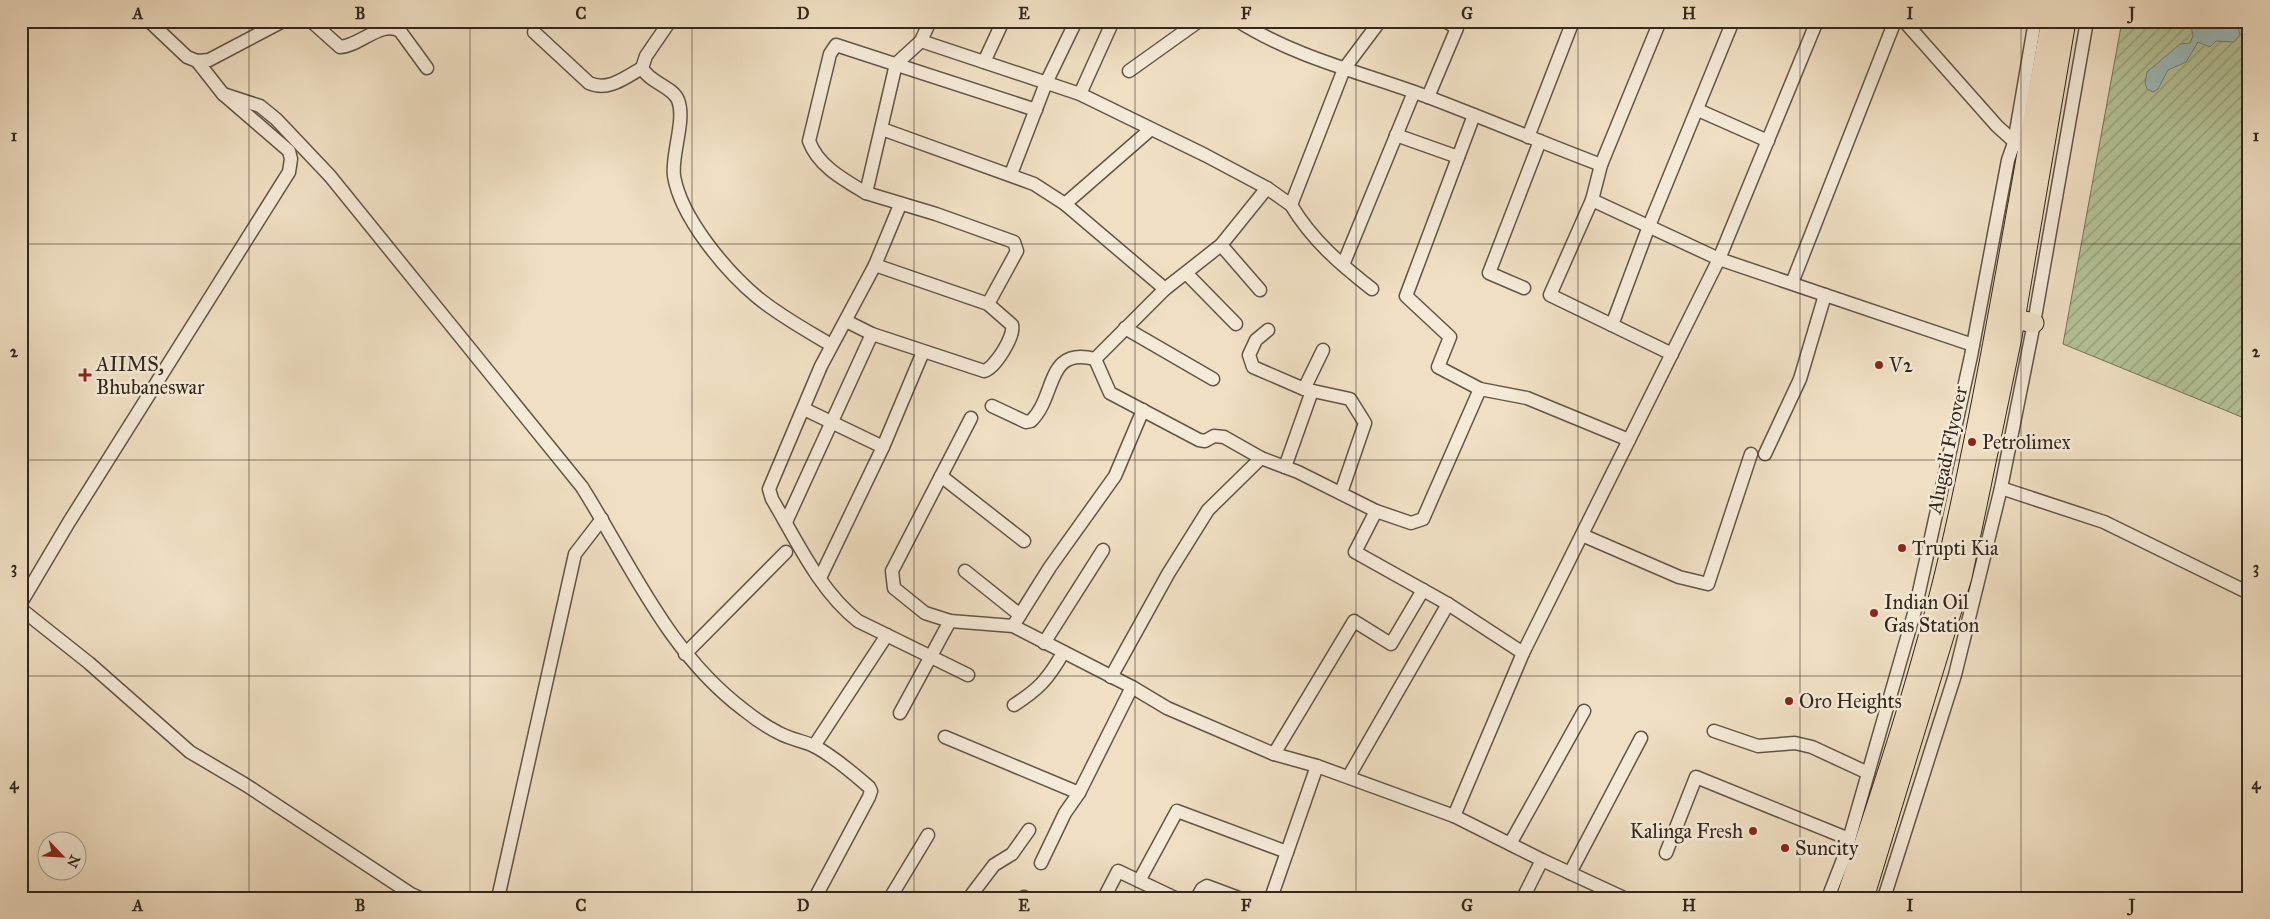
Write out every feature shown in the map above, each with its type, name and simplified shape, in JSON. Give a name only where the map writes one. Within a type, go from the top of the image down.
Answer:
[{"type":"highway","name":"Alugadi Flyover","points":[[1846,898],[1914,688],[1946,564],[1978,417],[2023,171],[2020,147],[2051,21]]},
{"type":"highway","name":"Alugadi Flyover","points":[[1864,898],[1962,577],[2003,380],[2066,21]]},
{"type":"highway","points":[[2014,319],[2034,323]]},
{"type":"street","points":[[149,21],[187,57],[197,61],[209,60],[283,21]]},
{"type":"street","points":[[310,21],[340,47],[354,45],[384,28],[394,27],[400,31],[427,68]]},
{"type":"street","points":[[534,32],[589,83],[597,87],[605,87],[642,68],[646,56],[670,21]]},
{"type":"street","points":[[866,193],[896,64],[921,41],[930,21]]},
{"type":"street","points":[[984,62],[1003,21]]},
{"type":"street","points":[[1011,174],[1046,84],[1076,21]]},
{"type":"street","points":[[1080,94],[1113,21]]},
{"type":"street","points":[[1129,71],[1199,21]]},
{"type":"street","points":[[1238,21],[1254,26],[1272,41],[1344,69],[1428,97],[1601,165]]},
{"type":"street","points":[[1291,205],[1344,69],[1380,21]]},
{"type":"street","points":[[1428,97],[1457,28],[1445,21]]},
{"type":"street","points":[[1524,288],[1488,273],[1573,21]]},
{"type":"street","points":[[1660,21],[1601,165],[1592,200],[1550,295],[1672,354]]},
{"type":"street","points":[[1612,326],[1649,226],[1733,21]]},
{"type":"street","points":[[1454,816],[1523,653],[1719,259],[1818,21]]},
{"type":"street","points":[[1792,283],[1895,21]]},
{"type":"street","points":[[1904,21],[2020,147]]},
{"type":"street","points":[[1828,898],[1849,839],[1915,610],[1973,345],[2008,160],[2020,147],[2035,21]]},
{"type":"street","points":[[1884,898],[1954,675],[2001,488],[2034,323],[2087,21]]},
{"type":"street","points":[[921,41],[1080,94],[1267,188],[1291,205],[1316,240],[1343,266],[1372,289]]},
{"type":"street","points":[[988,304],[1017,251],[1014,242],[936,214],[900,205],[866,193],[842,179],[821,161],[813,151],[809,141],[833,48],[841,45],[1036,110]]},
{"type":"street","points":[[21,603],[69,522],[289,172],[292,159],[289,151],[223,94],[197,61]]},
{"type":"street","points":[[642,68],[646,74],[677,98],[680,106],[674,175],[679,194],[694,223],[718,257],[757,297],[789,320],[831,345]]},
{"type":"street","points":[[1343,266],[1414,92]]},
{"type":"street","points":[[223,94],[260,106],[276,119],[330,176],[582,487],[602,519],[632,575],[684,654],[708,679],[743,710],[778,733],[814,746],[863,781],[871,792],[815,898]]},
{"type":"street","points":[[1698,110],[1768,141]]},
{"type":"street","points":[[1474,115],[1406,296],[1450,336],[1438,367],[1480,389],[1527,398],[1630,440]]},
{"type":"street","points":[[882,129],[1011,174],[1034,184],[1065,204],[1165,289]]},
{"type":"street","points":[[1065,204],[1151,129]]},
{"type":"street","points":[[1396,135],[1458,157]]},
{"type":"street","points":[[1095,359],[1165,289],[1187,274],[1221,245],[1267,188]]},
{"type":"street","points":[[1592,200],[1719,259],[1973,345]]},
{"type":"street","points":[[900,205],[875,265],[846,321],[831,345],[769,489],[772,499],[820,578],[844,609],[858,621],[968,675]]},
{"type":"street","points":[[1221,245],[1260,290]]},
{"type":"street","points":[[846,321],[872,334],[984,371],[989,370],[1013,330],[1007,319],[988,304],[875,265]]},
{"type":"street","points":[[1187,274],[1236,324]]},
{"type":"street","points":[[1765,454],[1800,379],[1825,295]]},
{"type":"street","points":[[1125,328],[1213,379]]},
{"type":"street","points":[[1268,330],[1256,340],[1249,355],[1253,366],[1308,390],[1350,399],[1365,423],[1341,493]]},
{"type":"street","points":[[786,522],[872,334]]},
{"type":"street","points":[[1284,467],[1308,390],[1323,350]]},
{"type":"street","points":[[820,578],[883,447],[923,352]]},
{"type":"street","points":[[992,406],[1026,422],[1031,421],[1062,363],[1074,356],[1095,359]]},
{"type":"street","points":[[1095,359],[1110,393],[1199,440],[1206,441],[1214,436],[1224,437],[1261,458],[1341,493],[1376,511],[1411,523],[1423,519],[1480,389]]},
{"type":"street","points":[[804,409],[883,447]]},
{"type":"street","points":[[1016,621],[1050,567],[1115,476],[1143,410]]},
{"type":"street","points":[[971,418],[892,571],[892,581],[900,594],[925,613],[950,621],[1016,621]]},
{"type":"street","points":[[1582,535],[1679,577],[1708,584],[1751,454]]},
{"type":"street","points":[[1111,677],[1168,574],[1208,510],[1261,458]]},
{"type":"street","points":[[941,476],[1024,540]]},
{"type":"street","points":[[2001,488],[2073,510],[2104,522],[2249,593]]},
{"type":"street","points":[[1376,511],[1355,552],[1448,604],[1523,653]]},
{"type":"street","points":[[498,898],[575,554],[602,519]]},
{"type":"street","points":[[1044,643],[1103,550]]},
{"type":"street","points":[[684,654],[786,552]]},
{"type":"street","points":[[965,571],[1016,621],[1044,643],[1132,687],[1167,708],[1274,754],[1349,776],[1454,816],[1624,898]]},
{"type":"street","points":[[1274,754],[1354,620],[1391,644],[1423,590]]},
{"type":"street","points":[[1349,776],[1448,604]]},
{"type":"street","points":[[21,609],[89,663],[190,752],[246,785],[386,878],[420,898]]},
{"type":"street","points":[[900,713],[950,621]]},
{"type":"street","points":[[814,746],[887,635]]},
{"type":"street","points":[[1014,705],[1037,690],[1050,677],[1063,653]]},
{"type":"street","points":[[1041,863],[1066,813],[1079,793],[1132,687]]},
{"type":"street","points":[[1510,844],[1584,711]]},
{"type":"street","points":[[1714,730],[1758,746],[1795,743],[1812,747],[1868,773]]},
{"type":"street","points":[[944,737],[1079,793]]},
{"type":"street","points":[[1570,873],[1641,738]]},
{"type":"street","points":[[1271,898],[1318,766]]},
{"type":"street","points":[[1666,853],[1696,777],[1849,839]]},
{"type":"street","points":[[1139,881],[1177,811],[1287,852]]},
{"type":"street","points":[[969,898],[994,865],[1012,854],[1029,830]]},
{"type":"street","points":[[890,898],[928,835]]},
{"type":"street","points":[[1523,898],[1542,860]]},
{"type":"street","points":[[1104,898],[1118,871],[1175,898]]},
{"type":"street","points":[[1197,898],[1202,889],[1207,886],[1239,898]]},
{"type":"green space","points":[[2122,21],[2249,21],[2249,420],[2063,344]]},
{"type":"water","points":[[2190,21],[2221,21],[2238,27],[2240,35],[2234,42],[2216,41],[2210,47],[2198,42],[2186,62],[2168,70],[2158,89],[2153,92],[2147,89],[2145,83],[2147,72],[2180,44],[2190,43],[2193,36]]},
{"type":"place","name":"V2","points":[[1879,365]]},
{"type":"place","name":"AIIMS, Bhubaneswar","points":[[85,375]]},
{"type":"place","name":"Petrolimex","points":[[1972,442]]},
{"type":"place","name":"Trupti Kia","points":[[1902,548]]},
{"type":"place","name":"Indian Oil Gas Station","points":[[1874,613]]},
{"type":"place","name":"Oro Heights","points":[[1789,701]]},
{"type":"place","name":"Kalinga Fresh","points":[[1753,831]]},
{"type":"place","name":"Suncity","points":[[1785,848]]}]
